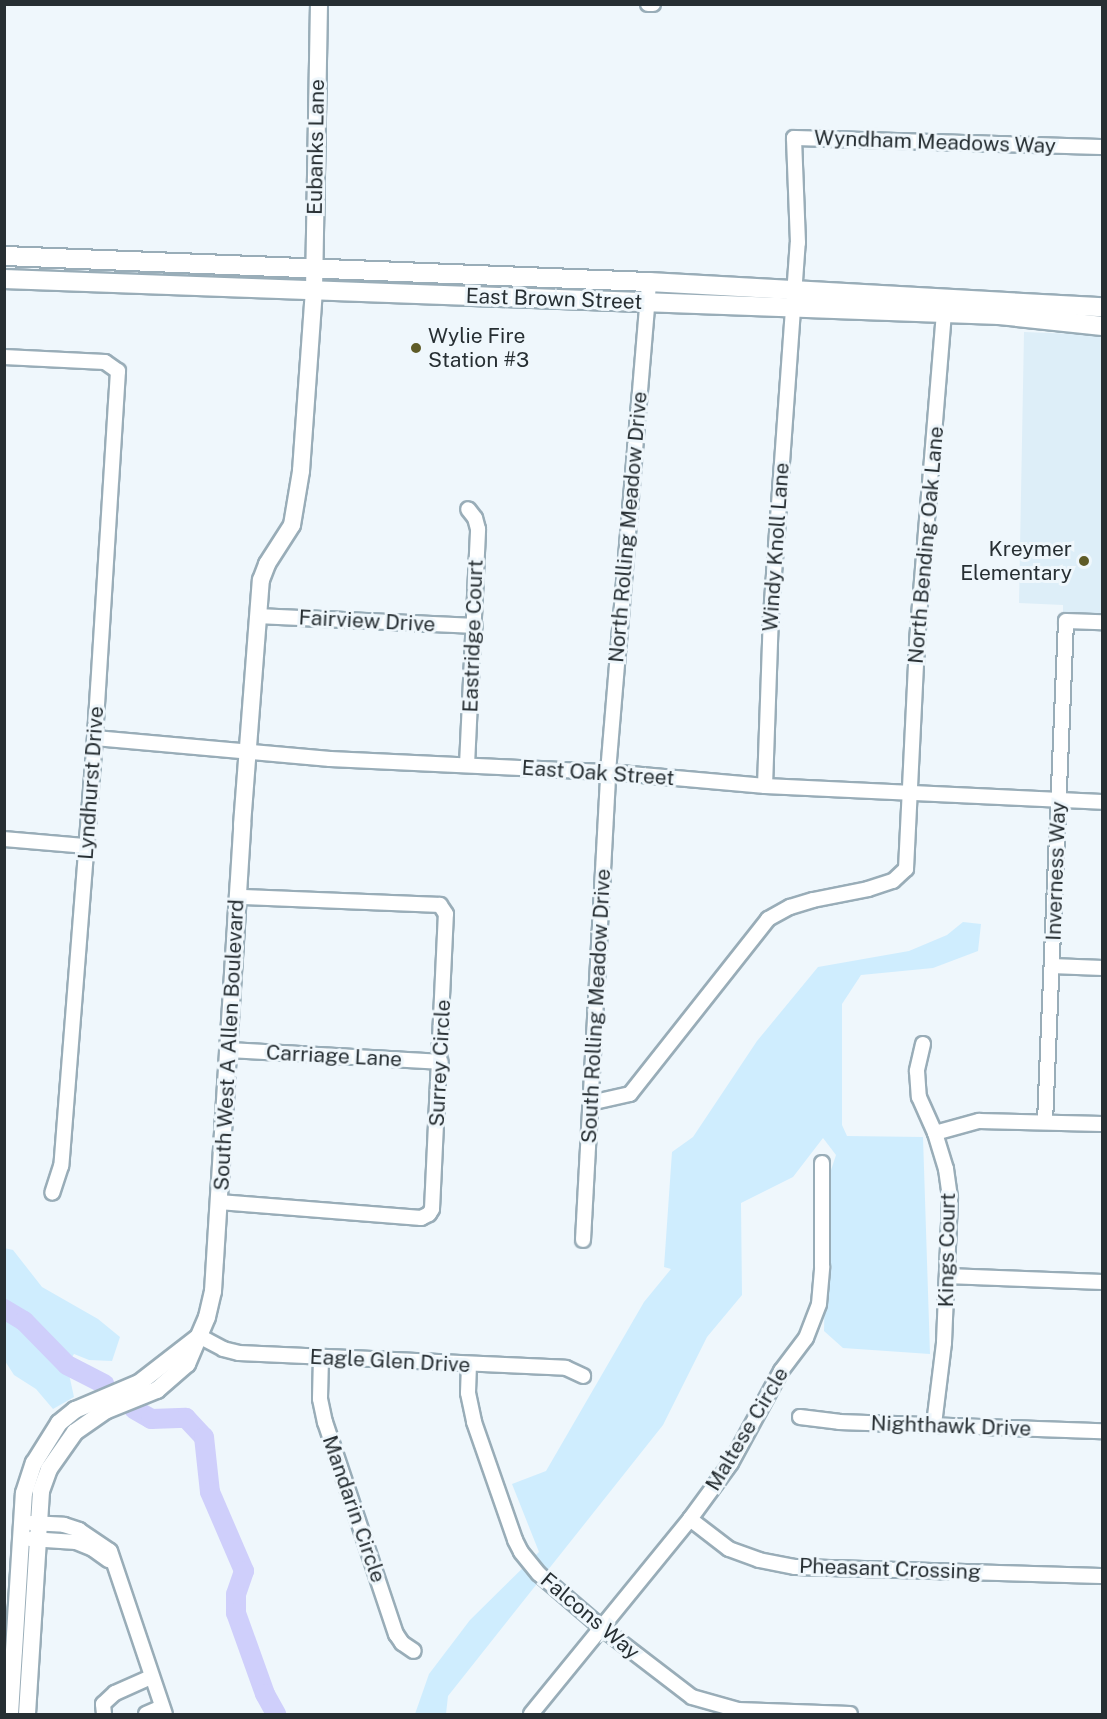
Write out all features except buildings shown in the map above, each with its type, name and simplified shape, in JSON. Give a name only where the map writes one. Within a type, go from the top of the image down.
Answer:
[{"type":"main road","name":"East Brown Street","points":[[4,256],[649,282],[793,299]]},
{"type":"main road","name":"East Brown Street","points":[[4,279],[647,302],[793,299],[945,306],[1102,307]]},
{"type":"main road","name":"East Brown Street","points":[[945,306],[999,315],[1102,326]]},
{"type":"street","name":"Eubanks Lane","points":[[258,616],[261,580],[267,564],[292,525],[301,471],[314,290],[319,4]]},
{"type":"street","name":"Wyndham Meadows Way","points":[[793,299],[798,243],[794,138],[1102,147]]},
{"type":"street","name":"North Rolling Meadow Drive","points":[[608,772],[649,282]]},
{"type":"street","name":"Windy Knoll Lane","points":[[765,786],[771,616],[793,299]]},
{"type":"street","name":"North Bending Oak Lane","points":[[590,1103],[630,1094],[768,919],[790,907],[813,900],[868,889],[893,881],[906,869],[917,640],[945,306]]},
{"type":"street","name":"Lyndhurst Drive","points":[[4,357],[105,362],[118,371],[95,738],[61,1166],[51,1193]]},
{"type":"street","name":"Eastridge Court","points":[[467,765],[478,529],[475,518],[468,509]]},
{"type":"street","name":"Fairview Drive","points":[[258,616],[475,626]]},
{"type":"street","name":"South West A Allen Boulevard","points":[[199,1336],[207,1317],[213,1291],[227,1050],[258,616]]},
{"type":"street","name":"Inverness Way","points":[[1046,1122],[1066,621],[1102,622]]},
{"type":"street","name":"East Oak Street","points":[[95,738],[248,752],[608,772],[765,786],[1102,802]]},
{"type":"street","name":"South Rolling Meadow Drive","points":[[583,1240],[608,772]]},
{"type":"street","points":[[4,839],[86,846]]},
{"type":"street","name":"Surrey Circle","points":[[219,1202],[421,1218],[429,1214],[432,1209],[447,925],[446,914],[441,905],[238,897]]},
{"type":"street","points":[[1052,966],[1102,968]]},
{"type":"street","name":"Kings Court","points":[[923,1044],[918,1071],[919,1097],[935,1133],[946,1169],[950,1198],[944,1343],[934,1425]]},
{"type":"street","name":"Carriage Lane","points":[[227,1050],[441,1062]]},
{"type":"street","points":[[935,1133],[979,1121],[1102,1124]]},
{"type":"street","name":"Maltese Circle","points":[[531,1714],[690,1519],[731,1463],[781,1371],[806,1338],[819,1304],[822,1164]]},
{"type":"street","points":[[947,1276],[1102,1282]]},
{"type":"street","points":[[29,1531],[8,1710],[28,1712],[29,1531],[24,1493],[34,1463],[59,1424],[93,1400],[139,1383],[199,1336]]},
{"type":"street","name":"Eagle Glen Drive","points":[[199,1336],[223,1349],[239,1353],[566,1368],[583,1376]]},
{"type":"street","name":"Mandarin Circle","points":[[321,1358],[320,1399],[325,1422],[396,1634],[402,1643],[414,1651]]},
{"type":"street","name":"Falcons Way","points":[[469,1364],[468,1393],[474,1422],[521,1552],[540,1574],[678,1689],[707,1703],[746,1711],[850,1714]]},
{"type":"street","name":"Nighthawk Drive","points":[[800,1417],[839,1422],[1102,1431]]},
{"type":"street","name":"Pheasant Crossing","points":[[690,1519],[729,1549],[759,1560],[795,1567],[1102,1576]]},
{"type":"street","points":[[29,1531],[76,1542],[93,1549],[114,1565],[126,1593],[163,1711],[146,1714]]},
{"type":"street","points":[[104,1714],[102,1704],[115,1693],[151,1677]]},
{"type":"shaded area","points":[[1024,332],[1102,335],[1102,619],[1063,618],[1063,605],[1019,603]]},
{"type":"shaded area","points":[[963,922],[981,924],[978,951],[933,968],[861,975],[842,1004],[842,1125],[847,1136],[923,1137],[930,1354],[843,1348],[824,1331],[827,1182],[836,1155],[823,1138],[793,1177],[741,1203],[742,1295],[707,1337],[663,1425],[448,1696],[446,1714],[415,1714],[429,1674],[470,1620],[539,1552],[512,1484],[546,1471],[644,1302],[671,1269],[664,1267],[672,1152],[693,1137],[757,1041],[818,967],[909,951],[947,935]]},
{"type":"shaded area","points":[[4,1248],[13,1250],[42,1287],[98,1319],[120,1337],[112,1361],[89,1360],[74,1354],[67,1365],[74,1397],[53,1409],[36,1389],[14,1375],[5,1361]]},
{"type":"waterway","points":[[4,1309],[24,1321],[67,1365],[104,1384]]},
{"type":"waterway","points":[[134,1409],[151,1419],[186,1418],[204,1437],[210,1492],[244,1571],[236,1594],[236,1613],[265,1694],[276,1714]]},
{"type":"place","name":"Wylie Fire Station #3","points":[[416,348]]},
{"type":"place","name":"Kreymer Elementary","points":[[1084,561]]}]
